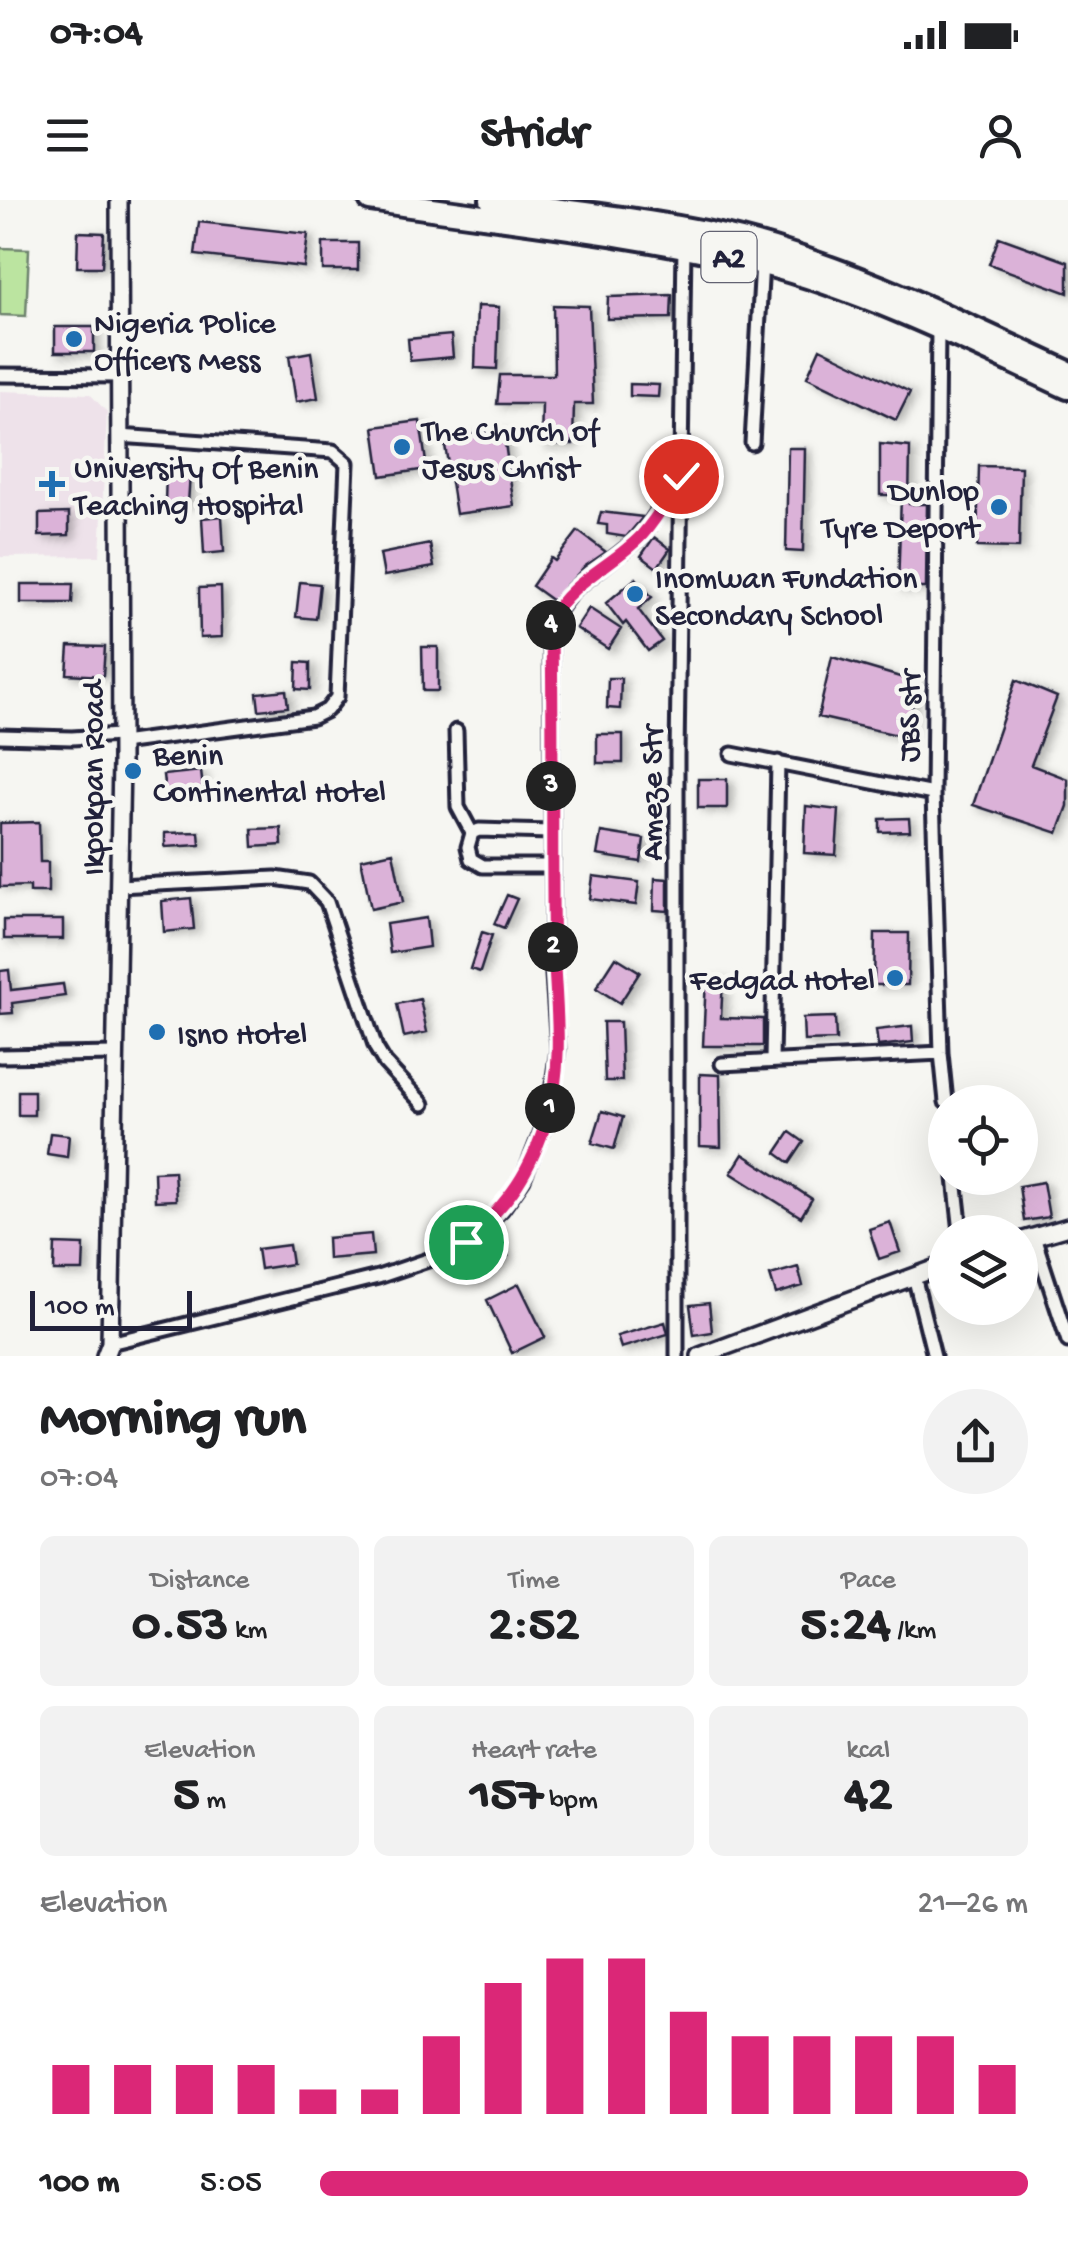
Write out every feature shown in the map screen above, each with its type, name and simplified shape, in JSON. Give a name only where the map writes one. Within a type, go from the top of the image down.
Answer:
[{"type":"highway","name":"A2","points":[[370,200],[685,239]]},
{"type":"highway","name":"A2","points":[[490,200],[591,212],[685,239],[762,255],[807,259],[888,290],[1068,372]]},
{"type":"highway","name":"A2","points":[[762,255],[804,277],[938,330],[1068,388]]},
{"type":"street","name":"Ikpokpan Road","points":[[108,1350],[120,739],[118,200]]},
{"type":"street","name":"Ameze Str","points":[[678,1356],[677,756],[685,239]]},
{"type":"street","points":[[752,444],[762,255]]},
{"type":"street","name":"JBS str","points":[[938,330],[933,794],[944,1085]]},
{"type":"street","points":[[0,375],[120,376]]},
{"type":"street","points":[[0,736],[120,739],[314,717],[337,697],[347,463],[334,451],[119,436]]},
{"type":"street","points":[[108,1350],[431,1259],[466,1242],[502,1209],[524,1179],[549,1113],[558,1049],[551,832],[551,619],[573,590],[642,536],[681,476]]},
{"type":"street","points":[[456,731],[458,806],[476,832]]},
{"type":"street","points":[[732,754],[933,794]]},
{"type":"street","points":[[772,1060],[778,762]]},
{"type":"street","points":[[476,832],[551,832]]},
{"type":"street","points":[[476,832],[468,846],[471,860],[476,863],[552,866]]},
{"type":"street","points":[[118,886],[275,878],[309,883],[328,902],[376,1048],[423,1104]]},
{"type":"street","points":[[722,1064],[941,1053]]},
{"type":"street","points":[[0,1056],[115,1054]]},
{"type":"street","points":[[1038,1236],[1068,1227]]},
{"type":"street","points":[[1038,1266],[1068,1341]]},
{"type":"street","points":[[700,1356],[928,1271]]},
{"type":"street","points":[[914,1276],[934,1356]]},
{"type":"shaded area","name":"University Of Benin Teaching Hospital","points":[[0,391],[90,394],[107,412],[100,556],[0,557]]},
{"type":"green space","points":[[0,248],[29,249],[26,316],[0,315]]},
{"type":"building","points":[[199,222],[308,234],[304,267],[195,255]]},
{"type":"building","points":[[78,232],[104,233],[102,267],[77,267]]},
{"type":"building","points":[[999,237],[1068,262],[1068,293],[989,264]]},
{"type":"building","points":[[323,243],[358,243],[358,270],[323,270]]},
{"type":"building","points":[[672,295],[671,318],[607,319],[608,297]]},
{"type":"building","points":[[553,305],[589,306],[593,404],[574,404],[573,444],[541,444],[542,404],[497,404],[500,375],[554,375]]},
{"type":"building","points":[[477,306],[499,307],[497,369],[475,368]]},
{"type":"building","points":[[55,327],[94,327],[94,352],[55,352]]},
{"type":"building","points":[[451,335],[453,357],[410,361],[408,339]]},
{"type":"building","points":[[820,348],[910,392],[896,420],[807,377]]},
{"type":"building","points":[[311,352],[318,398],[296,402],[289,356]]},
{"type":"building","points":[[630,384],[659,385],[658,397],[630,396]]},
{"type":"building","points":[[420,421],[427,469],[381,476],[374,427]]},
{"type":"building","points":[[503,429],[514,506],[456,514],[444,439]]},
{"type":"building","points":[[880,444],[910,447],[909,504],[927,504],[926,588],[898,588],[901,495],[880,495]]},
{"type":"building","points":[[788,448],[805,448],[803,552],[786,551]]},
{"type":"building","name":"Dunlop Tyre Deport","points":[[979,466],[1021,467],[1019,548],[977,547]]},
{"type":"building","points":[[166,472],[190,473],[188,504],[165,503]]},
{"type":"building","points":[[601,512],[643,517],[626,537],[607,534],[607,525],[598,524]]},
{"type":"building","points":[[69,513],[69,535],[39,536],[39,514]]},
{"type":"building","points":[[222,516],[224,552],[204,554],[202,518]]},
{"type":"building","points":[[578,531],[606,552],[584,567],[553,601],[532,586],[551,558],[555,561]]},
{"type":"building","points":[[654,537],[670,549],[657,568],[641,556]]},
{"type":"building","points":[[430,544],[434,567],[384,576],[380,554]]},
{"type":"building","points":[[636,578],[652,597],[638,609],[662,641],[648,651],[606,603]]},
{"type":"building","points":[[300,582],[320,584],[316,619],[296,617]]},
{"type":"building","points":[[21,584],[73,584],[72,603],[21,603]]},
{"type":"building","points":[[221,587],[222,637],[200,638],[199,588]]},
{"type":"building","points":[[589,608],[621,629],[608,649],[576,628]]},
{"type":"building","points":[[69,646],[105,647],[103,676],[67,674]]},
{"type":"building","points":[[422,647],[438,647],[438,691],[423,691]]},
{"type":"building","points":[[832,657],[917,682],[906,737],[818,717]]},
{"type":"building","points":[[297,662],[310,663],[310,690],[296,689]]},
{"type":"building","points":[[608,678],[621,678],[620,709],[607,708]]},
{"type":"building","points":[[1016,680],[1057,697],[1031,765],[1068,779],[1068,806],[1058,833],[973,805]]},
{"type":"building","points":[[286,690],[288,707],[259,710],[257,693]]},
{"type":"building","points":[[597,734],[623,734],[623,763],[597,763]]},
{"type":"building","points":[[201,771],[203,789],[165,793],[163,775]]},
{"type":"building","points":[[698,779],[727,779],[727,808],[698,808]]},
{"type":"building","points":[[806,806],[839,810],[836,855],[804,853]]},
{"type":"building","points":[[909,818],[910,831],[880,832],[880,819]]},
{"type":"building","points":[[39,822],[40,862],[48,862],[48,892],[30,892],[30,886],[0,887],[0,823]]},
{"type":"building","points":[[281,828],[282,845],[253,847],[252,829]]},
{"type":"building","points":[[199,832],[200,845],[165,847],[165,833]]},
{"type":"building","points":[[601,832],[644,839],[641,862],[597,855]]},
{"type":"building","points":[[393,852],[403,902],[371,909],[361,859]]},
{"type":"building","points":[[593,876],[639,882],[636,905],[590,899]]},
{"type":"building","points":[[655,878],[668,879],[668,911],[654,910]]},
{"type":"building","points":[[507,895],[517,899],[504,928],[494,924]]},
{"type":"building","points":[[191,898],[194,929],[164,932],[162,901]]},
{"type":"building","points":[[426,918],[429,947],[390,953],[386,924]]},
{"type":"building","points":[[4,920],[63,920],[63,939],[4,939]]},
{"type":"building","points":[[482,932],[492,935],[480,972],[470,969]]},
{"type":"building","points":[[875,933],[909,933],[908,985],[874,985]]},
{"type":"building","points":[[616,957],[640,972],[620,1003],[596,988]]},
{"type":"building","points":[[9,970],[11,990],[63,984],[65,996],[12,1003],[13,1013],[0,1014],[0,971]]},
{"type":"building","points":[[706,977],[723,978],[721,1018],[763,1019],[763,1046],[703,1046]]},
{"type":"building","points":[[420,999],[427,1032],[404,1037],[397,1004]]},
{"type":"building","points":[[835,1017],[836,1040],[804,1041],[803,1018]]},
{"type":"building","points":[[603,1022],[620,1022],[622,1081],[605,1081]]},
{"type":"building","points":[[912,1026],[913,1042],[878,1046],[876,1030]]},
{"type":"building","points":[[700,1074],[720,1075],[721,1147],[700,1146]]},
{"type":"building","points":[[18,1091],[34,1091],[34,1115],[18,1115]]},
{"type":"building","points":[[602,1111],[623,1117],[614,1149],[592,1143]]},
{"type":"building","points":[[790,1132],[804,1142],[790,1163],[776,1153]]},
{"type":"building","points":[[50,1133],[69,1135],[67,1157],[47,1154]]},
{"type":"building","points":[[743,1154],[812,1199],[801,1217],[731,1173]]},
{"type":"building","points":[[174,1171],[176,1200],[155,1201],[154,1172]]},
{"type":"building","points":[[1043,1182],[1049,1217],[1038,1219],[1038,1215],[1023,1215],[1020,1195],[1038,1195],[1038,1183]]},
{"type":"building","points":[[890,1222],[900,1252],[879,1259],[869,1229]]},
{"type":"building","points":[[371,1234],[373,1255],[328,1259],[327,1238]]},
{"type":"building","points":[[55,1244],[84,1245],[83,1271],[54,1271]]},
{"type":"building","points":[[289,1245],[292,1264],[260,1269],[257,1249]]},
{"type":"building","points":[[501,1247],[508,1256],[473,1281],[467,1272]]},
{"type":"building","points":[[798,1267],[803,1286],[776,1294],[770,1275]]},
{"type":"building","points":[[519,1284],[545,1337],[512,1353],[487,1300]]},
{"type":"building","points":[[709,1303],[712,1332],[694,1335],[690,1305]]},
{"type":"building","points":[[665,1322],[668,1334],[621,1348],[617,1336]]},
{"type":"place","name":"Nigeria Police Officers Mess","points":[[74,339]]},
{"type":"place","name":"The Church of Jesus Christ","points":[[402,447]]},
{"type":"place","name":"University Of Benin Teaching Hospital","points":[[52,484]]},
{"type":"place","name":"Dunlop Tyre Deport","points":[[999,507]]},
{"type":"place","name":"Inomwan Fundation Secondary School","points":[[635,594]]},
{"type":"place","name":"Benin Continental Hotel","points":[[133,771]]},
{"type":"place","name":"Fedgad Hotel","points":[[895,978]]},
{"type":"place","name":"Isno Hotel","points":[[157,1032]]},
{"type":"route","points":[[466,1242],[502,1209],[524,1179],[549,1113],[558,1049],[553,975],[551,619],[557,606],[573,590],[642,536],[681,476]]}]
